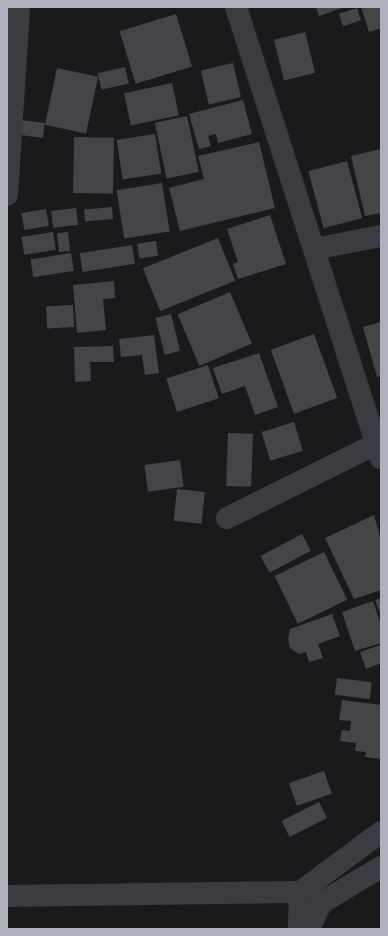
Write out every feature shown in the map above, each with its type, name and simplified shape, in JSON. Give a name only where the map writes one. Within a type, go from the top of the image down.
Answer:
[{"type":"street","points":[[7,195],[19,7]]},
{"type":"street","points":[[227,518],[379,451],[236,7]]},
{"type":"street","points":[[314,249],[381,236]]},
{"type":"street","points":[[7,896],[300,892],[381,832]]},
{"type":"street","points":[[308,929],[321,903],[381,867]]},
{"type":"street","points":[[299,929],[300,892]]},
{"type":"building","points":[[316,7],[345,7],[319,16]]},
{"type":"building","points":[[361,7],[381,7],[381,28],[369,32]]},
{"type":"building","points":[[357,8],[361,20],[343,26],[339,14]]},
{"type":"building","points":[[176,14],[192,67],[136,84],[120,31]]},
{"type":"building","points":[[305,32],[315,73],[284,80],[274,40]]},
{"type":"building","points":[[233,63],[241,97],[209,105],[201,70]]},
{"type":"building","points":[[125,67],[129,84],[102,90],[98,73]]},
{"type":"building","points":[[57,68],[98,77],[86,133],[45,125]]},
{"type":"building","points":[[172,83],[179,115],[131,125],[124,93]]},
{"type":"building","points":[[243,100],[252,134],[218,143],[216,134],[208,136],[211,146],[199,149],[189,114]]},
{"type":"building","points":[[187,116],[199,172],[167,179],[155,123]]},
{"type":"building","points":[[21,120],[45,123],[43,138],[19,135]]},
{"type":"building","points":[[155,134],[161,174],[123,180],[116,140]]},
{"type":"building","points":[[74,137],[114,138],[113,194],[73,193]]},
{"type":"building","points":[[259,142],[275,208],[180,231],[169,188],[204,179],[198,156]]},
{"type":"building","points":[[381,149],[381,213],[365,216],[351,156]]},
{"type":"building","points":[[347,161],[362,218],[324,228],[308,171]]},
{"type":"building","points":[[162,183],[170,231],[124,239],[117,190]]},
{"type":"building","points":[[112,207],[113,219],[85,221],[84,209]]},
{"type":"building","points":[[76,208],[78,225],[53,228],[51,211]]},
{"type":"building","points":[[46,209],[49,226],[24,230],[21,213]]},
{"type":"building","points":[[270,215],[286,264],[238,279],[233,264],[238,262],[227,229]]},
{"type":"building","points":[[53,232],[56,250],[24,255],[21,237]]},
{"type":"building","points":[[68,232],[70,251],[59,252],[57,233]]},
{"type":"building","points":[[218,238],[235,281],[160,311],[143,268]]},
{"type":"building","points":[[156,241],[158,256],[139,258],[137,244]]},
{"type":"building","points":[[132,245],[135,264],[83,272],[80,253]]},
{"type":"building","points":[[71,253],[74,271],[33,277],[31,259]]},
{"type":"building","points":[[114,281],[115,298],[103,299],[106,330],[77,333],[73,285]]},
{"type":"building","points":[[230,292],[252,344],[199,366],[178,314]]},
{"type":"building","points":[[73,305],[74,327],[47,328],[46,306]]},
{"type":"building","points":[[171,314],[180,351],[165,355],[155,318]]},
{"type":"building","points":[[381,322],[381,376],[377,377],[363,327]]},
{"type":"building","points":[[314,334],[337,398],[294,414],[271,350]]},
{"type":"building","points":[[154,335],[159,373],[145,375],[142,355],[121,357],[119,339]]},
{"type":"building","points":[[113,346],[114,362],[90,362],[91,381],[75,382],[74,347]]},
{"type":"building","points":[[259,353],[278,407],[255,415],[245,386],[222,394],[213,368]]},
{"type":"building","points":[[208,365],[219,398],[177,412],[166,379]]},
{"type":"building","points":[[294,422],[303,451],[270,461],[261,432]]},
{"type":"building","points":[[228,433],[253,434],[251,487],[226,486]]},
{"type":"building","points":[[180,460],[184,487],[148,492],[144,465]]},
{"type":"building","points":[[177,489],[205,492],[202,524],[174,521]]},
{"type":"building","points":[[374,515],[381,540],[381,590],[354,599],[325,538]]},
{"type":"building","points":[[302,534],[311,551],[269,573],[261,556]]},
{"type":"building","points":[[324,552],[347,600],[298,624],[275,576]]},
{"type":"building","points":[[381,598],[381,615],[375,600]]},
{"type":"building","points":[[373,601],[381,625],[381,643],[355,651],[342,612]]},
{"type":"building","points":[[332,614],[340,636],[318,644],[323,658],[309,662],[306,652],[299,654],[290,648],[288,639],[290,629]]},
{"type":"building","points":[[381,645],[381,663],[366,669],[360,652]]},
{"type":"building","points":[[337,678],[372,682],[370,699],[335,695]]},
{"type":"building","points":[[342,700],[381,705],[381,759],[365,757],[366,752],[355,751],[356,743],[340,741],[342,730],[350,731],[351,721],[339,720]]},
{"type":"building","points":[[324,771],[332,794],[297,806],[289,783]]},
{"type":"building","points":[[319,802],[327,818],[290,837],[282,821]]}]
